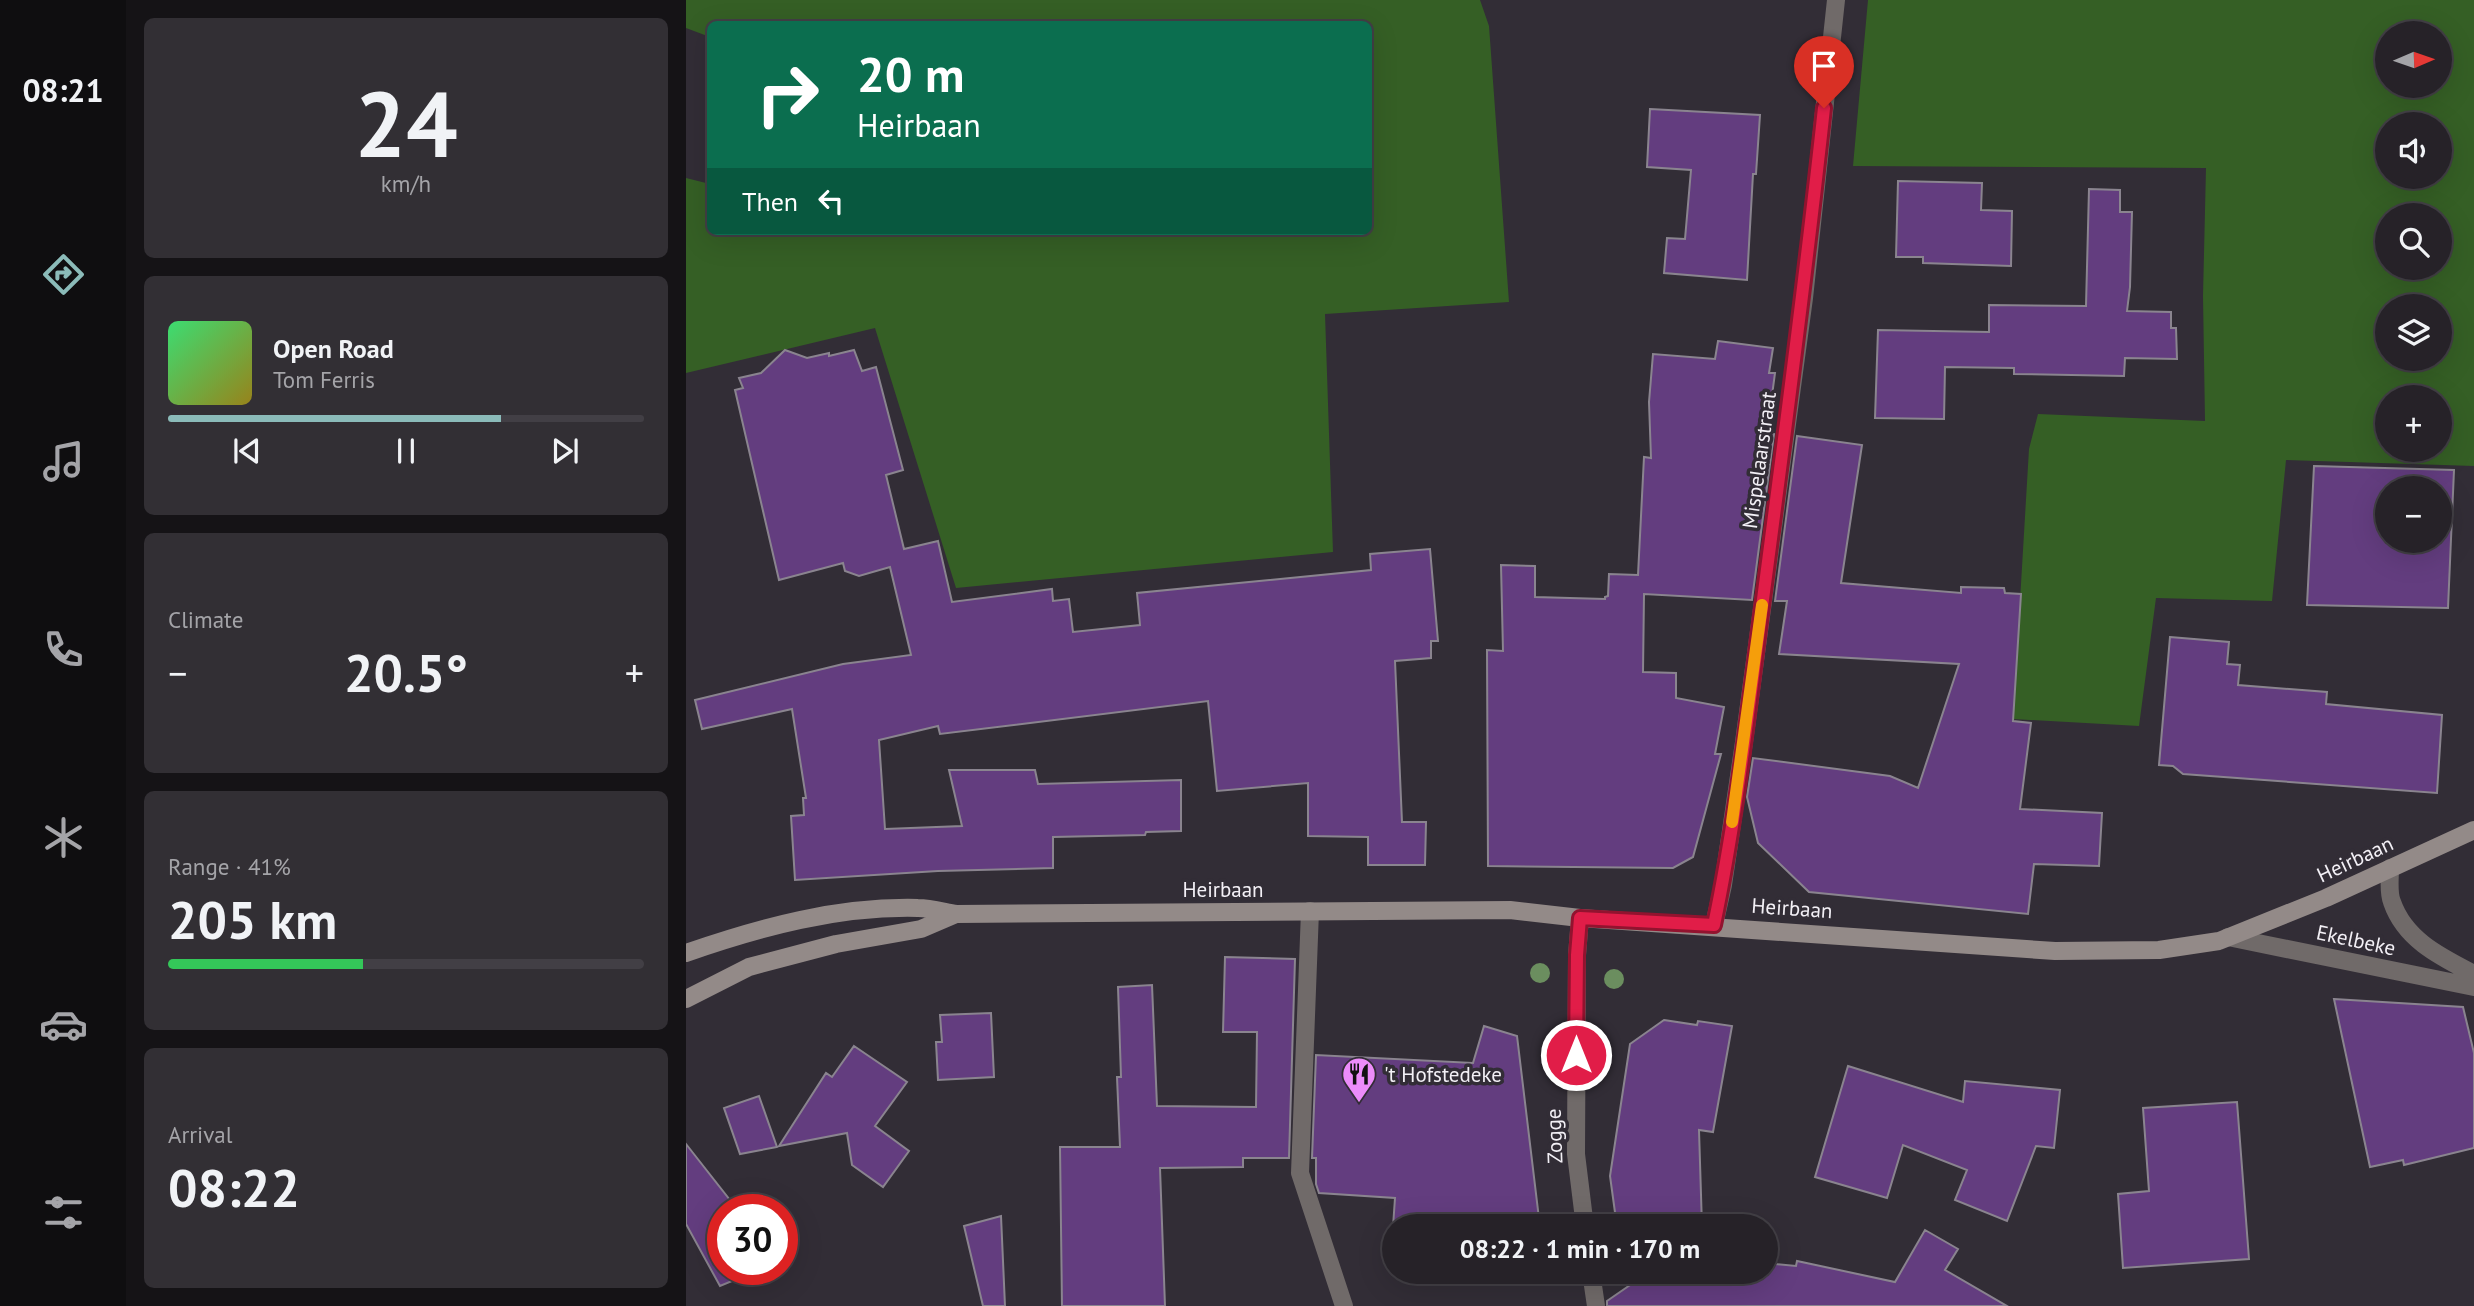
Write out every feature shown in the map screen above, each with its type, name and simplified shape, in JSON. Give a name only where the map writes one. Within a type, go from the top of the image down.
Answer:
[{"type":"main road","name":"Heirbaan","points":[[686,953],[743,933],[828,913],[920,908],[956,914],[1510,911],[2055,951],[2159,950],[2219,941],[2326,898],[2474,830]]},
{"type":"main road","name":"Heirbaan","points":[[686,999],[749,967],[836,944],[920,929],[956,914]]},
{"type":"street","name":"Mispelaarstraat","points":[[1714,925],[1723,885],[1744,742],[1800,325],[1836,0]]},
{"type":"street","name":"Ekelbeke","points":[[2390,868],[2391,901],[2410,931],[2431,952],[2474,974]]},
{"type":"street","points":[[1310,911],[1300,1173],[1344,1306]]},
{"type":"street","name":"Zogge","points":[[1580,918],[1577,955],[1576,1154],[1583,1214]]},
{"type":"street","name":"Ekelbeke","points":[[2228,937],[2474,987]]},
{"type":"street","points":[[1592,1284],[1595,1306]]},
{"type":"green space","points":[[686,0],[1480,0],[1489,26],[1509,302],[1325,314],[1333,552],[956,588],[875,328],[686,373],[686,178],[707,183],[707,235],[1372,235],[1372,21],[707,21],[707,36],[686,28]]},
{"type":"green space","points":[[1868,0],[2474,0],[2474,466],[2286,460],[2272,601],[2156,598],[2139,726],[2013,719],[2029,449],[2038,414],[2205,421],[2203,296],[2206,168],[1853,166]]},
{"type":"building","points":[[1650,109],[1760,115],[1756,174],[1753,174],[1747,280],[1664,273],[1667,238],[1685,239],[1691,170],[1647,167]]},
{"type":"building","points":[[1898,181],[1982,183],[1981,210],[2012,211],[2011,266],[1923,263],[1923,257],[1896,257]]},
{"type":"building","points":[[2089,189],[2120,190],[2120,212],[2132,212],[2127,311],[2171,312],[2171,328],[2176,328],[2177,359],[2125,358],[2124,376],[2014,374],[2014,368],[1945,367],[1944,419],[1875,418],[1878,330],[1989,332],[1989,305],[2086,306]]},
{"type":"building","points":[[1718,341],[1773,348],[1769,373],[1775,373],[1767,433],[1774,434],[1752,600],[1644,594],[1643,672],[1676,673],[1676,698],[1724,707],[1715,754],[1721,754],[1693,857],[1673,868],[1488,866],[1487,650],[1503,651],[1501,565],[1535,566],[1535,597],[1605,599],[1608,596],[1609,574],[1638,575],[1644,457],[1651,458],[1649,402],[1653,354],[1715,359]]},
{"type":"building","points":[[785,350],[807,358],[854,350],[862,371],[876,367],[903,470],[886,475],[904,549],[938,541],[952,602],[1052,589],[1053,601],[1069,599],[1073,632],[1140,625],[1137,593],[1371,570],[1370,554],[1430,549],[1438,641],[1431,641],[1431,658],[1395,661],[1402,822],[1426,822],[1425,865],[1368,865],[1368,837],[1308,836],[1308,783],[1217,791],[1208,701],[940,734],[938,726],[879,740],[885,829],[962,826],[949,770],[1035,770],[1038,784],[1181,780],[1181,831],[1146,832],[1145,835],[1053,837],[1053,868],[938,871],[795,880],[791,816],[804,815],[803,798],[806,798],[792,709],[702,729],[695,700],[843,664],[911,655],[890,567],[859,576],[845,571],[843,563],[779,580],[735,390],[743,388],[739,378],[761,373]]},
{"type":"building","points":[[1797,436],[1862,445],[1841,583],[1961,593],[1961,587],[2004,588],[2005,593],[2021,594],[2013,721],[2031,723],[2020,809],[2102,813],[2099,866],[2034,864],[2028,914],[1809,892],[1758,843],[1747,797],[1753,758],[1890,776],[1918,788],[1959,664],[1779,654],[1787,601],[1775,601]]},
{"type":"building","points":[[2314,466],[2454,470],[2452,516],[2452,476],[2375,476],[2375,553],[2450,553],[2448,608],[2307,605]]},
{"type":"building","points":[[2170,637],[2229,642],[2227,664],[2240,665],[2238,685],[2327,692],[2326,704],[2442,715],[2437,793],[2183,774],[2173,766],[2159,765]]},
{"type":"building","points":[[1225,957],[1295,959],[1289,1158],[1243,1158],[1243,1167],[1160,1168],[1165,1306],[1062,1306],[1060,1147],[1120,1147],[1117,1077],[1121,1077],[1118,987],[1152,985],[1157,1106],[1256,1107],[1257,1032],[1223,1032]]},
{"type":"building","points":[[2334,999],[2463,1007],[2474,1053],[2474,1148],[2404,1165],[2403,1160],[2370,1167]]},
{"type":"building","points":[[991,1013],[994,1077],[938,1080],[936,1042],[942,1042],[940,1015]]},
{"type":"building","points":[[1664,1020],[1732,1026],[1713,1132],[1699,1130],[1702,1214],[1615,1214],[1610,1176],[1630,1044]]},
{"type":"building","points":[[1484,1026],[1517,1036],[1538,1214],[1394,1214],[1395,1198],[1319,1193],[1316,1184],[1316,1158],[1312,1158],[1316,1055],[1473,1063]]},
{"type":"building","points":[[854,1046],[907,1082],[875,1126],[909,1151],[883,1187],[852,1165],[847,1133],[779,1146],[826,1073],[832,1077]]},
{"type":"building","points":[[1848,1066],[1963,1102],[1965,1081],[2060,1090],[2054,1148],[2036,1146],[2007,1221],[1955,1200],[1967,1170],[1903,1145],[1887,1198],[1815,1177]]},
{"type":"building","points":[[759,1096],[777,1147],[740,1154],[724,1108]]},
{"type":"building","points":[[2237,1102],[2249,1259],[2123,1268],[2118,1194],[2149,1191],[2143,1108]]},
{"type":"building","points":[[686,1144],[725,1194],[707,1194],[707,1262],[686,1224]]},
{"type":"building","points":[[1001,1216],[1005,1306],[983,1306],[964,1226]]},
{"type":"building","points":[[1925,1230],[1958,1249],[1945,1270],[2007,1306],[1607,1306],[1607,1301],[1632,1284],[1778,1284],[1778,1264],[1796,1266],[1797,1261],[1895,1282]]},
{"type":"slow traffic","points":[[1732,822],[1762,605]]},
{"type":"place","name":"'t Hofstedeke","points":[[1359,1104]]},
{"type":"route","points":[[1576,1055],[1580,918],[1714,925],[1723,885],[1744,742],[1783,455],[1804,298],[1824,108]]}]
